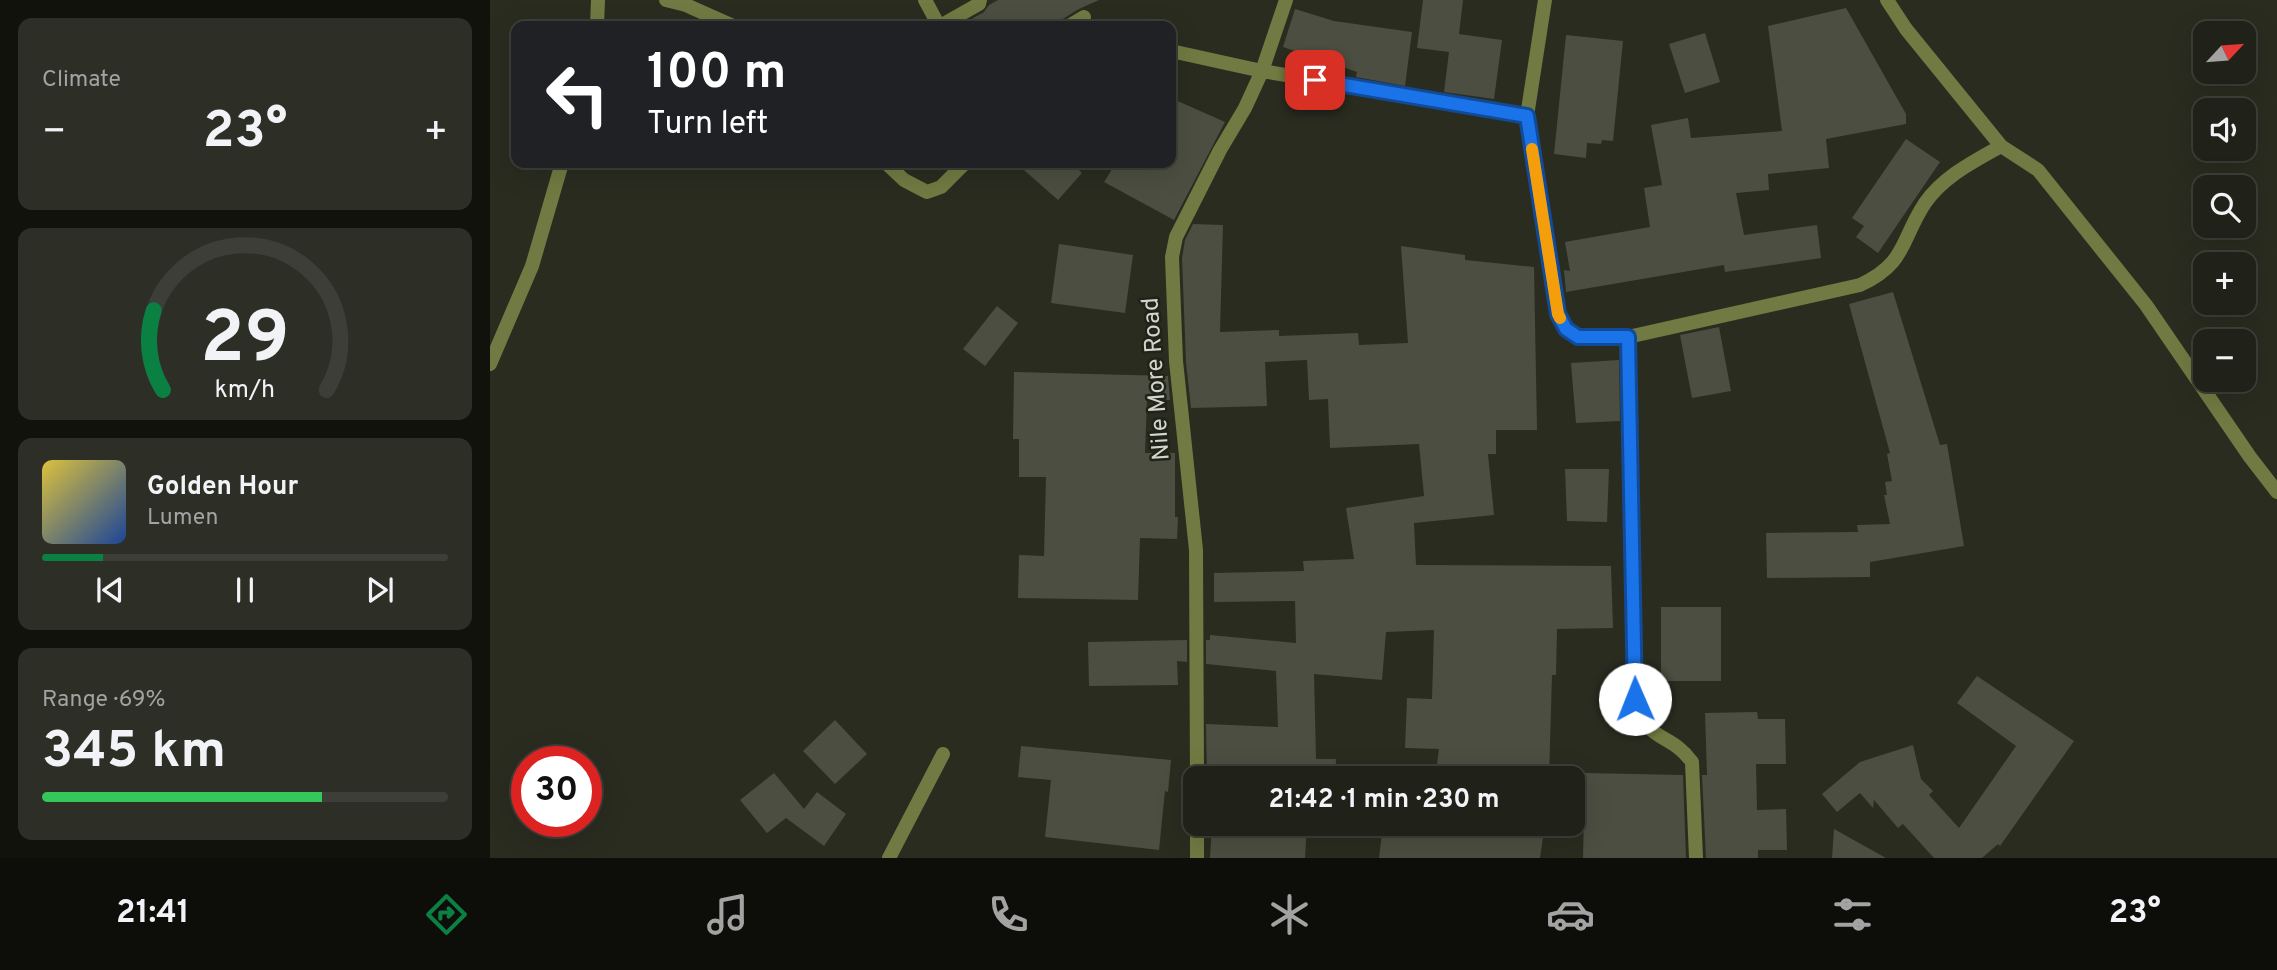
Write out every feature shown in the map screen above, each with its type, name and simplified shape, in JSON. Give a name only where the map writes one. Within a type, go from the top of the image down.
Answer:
[{"type":"street","points":[[597,21],[598,0]]},
{"type":"street","points":[[666,0],[686,5],[722,21]]},
{"type":"street","points":[[925,0],[937,21]]},
{"type":"street","points":[[949,21],[979,4],[980,0]]},
{"type":"street","name":"Nile More Road","points":[[1196,766],[1196,550],[1176,361],[1172,257],[1176,237],[1262,71],[1286,0]]},
{"type":"street","points":[[1545,0],[1527,116],[1558,314],[1566,329],[1578,337],[1628,337],[1860,285],[1878,276],[1895,261],[1925,203],[1949,176],[2001,146]]},
{"type":"street","points":[[1888,0],[1906,29],[2001,146],[2038,170],[2146,305],[2277,492]]},
{"type":"street","points":[[1077,21],[1084,17]]},
{"type":"street","points":[[1176,52],[1262,71],[1527,116]]},
{"type":"street","points":[[490,364],[532,266],[561,168]]},
{"type":"street","points":[[891,168],[904,180],[927,192],[941,187],[960,168]]},
{"type":"street","points":[[1628,337],[1635,699],[1640,718],[1650,731],[1684,750],[1692,762],[1696,858]]},
{"type":"street","points":[[889,858],[943,754]]},
{"type":"street","points":[[1197,836],[1197,858]]},
{"type":"building","points":[[998,0],[1099,0],[1059,21],[968,21],[984,12]]},
{"type":"building","points":[[1423,0],[1463,0],[1459,34],[1502,40],[1494,99],[1444,92],[1449,52],[1417,48]]},
{"type":"building","points":[[1846,8],[1906,114],[1906,124],[1826,139],[1829,168],[1768,174],[1769,190],[1736,193],[1744,235],[1817,225],[1821,258],[1725,272],[1724,265],[1566,292],[1564,270],[1570,271],[1565,242],[1650,227],[1644,188],[1662,185],[1651,125],[1688,118],[1691,138],[1782,131],[1768,26]]},
{"type":"building","points":[[1295,9],[1334,21],[1412,32],[1405,86],[1356,77],[1357,72],[1283,47]]},
{"type":"building","points":[[1705,33],[1720,82],[1685,93],[1669,44]]},
{"type":"building","points":[[1566,35],[1623,41],[1613,141],[1587,143],[1586,158],[1554,154]]},
{"type":"building","points":[[1176,100],[1225,122],[1174,220],[1104,182],[1113,168],[1176,168]]},
{"type":"building","points":[[1906,139],[1940,162],[1878,253],[1856,237],[1864,226],[1852,218]]},
{"type":"building","points":[[1022,168],[1076,168],[1082,173],[1058,200]]},
{"type":"building","points":[[1193,224],[1223,225],[1220,332],[1279,330],[1279,336],[1358,333],[1359,345],[1408,343],[1401,246],[1465,255],[1465,260],[1534,267],[1537,430],[1496,430],[1496,454],[1488,454],[1494,515],[1414,523],[1416,565],[1611,566],[1613,628],[1557,629],[1556,675],[1552,675],[1549,766],[1437,766],[1439,749],[1405,748],[1407,698],[1432,699],[1434,630],[1386,632],[1382,680],[1314,674],[1316,759],[1336,759],[1336,766],[1207,766],[1206,724],[1278,727],[1276,671],[1206,664],[1206,640],[1210,640],[1210,635],[1296,643],[1295,601],[1214,602],[1214,573],[1304,571],[1303,561],[1354,559],[1346,508],[1424,496],[1419,444],[1330,448],[1328,399],[1309,400],[1307,360],[1265,362],[1267,406],[1191,408],[1186,362],[1182,258],[1185,240]]},
{"type":"building","points":[[1059,244],[1133,255],[1125,313],[1051,303]]},
{"type":"building","points":[[1893,292],[1940,445],[1947,444],[1964,546],[1870,562],[1870,577],[1767,578],[1766,533],[1858,532],[1857,525],[1890,524],[1884,495],[1887,495],[1885,482],[1892,481],[1887,454],[1890,453],[1849,304]]},
{"type":"building","points":[[997,306],[1018,323],[985,366],[963,349]]},
{"type":"building","points":[[1719,327],[1731,391],[1692,398],[1680,335]]},
{"type":"building","points":[[1619,360],[1620,421],[1576,423],[1571,363]]},
{"type":"building","points":[[1014,372],[1168,376],[1170,400],[1147,399],[1145,453],[1175,453],[1177,539],[1140,538],[1138,600],[1018,598],[1019,555],[1044,556],[1046,477],[1019,477],[1019,439],[1013,439]]},
{"type":"building","points":[[1565,469],[1609,469],[1607,522],[1567,521]]},
{"type":"building","points":[[1661,607],[1721,607],[1721,681],[1661,681]]},
{"type":"building","points":[[1187,640],[1187,662],[1177,661],[1178,685],[1089,686],[1088,642]]},
{"type":"building","points":[[1977,676],[2074,741],[2000,846],[1998,844],[1982,858],[1934,858],[1903,824],[1898,828],[1874,800],[1873,808],[1860,793],[1837,812],[1822,794],[1860,762],[1913,745],[1921,779],[1933,791],[1929,795],[1959,828],[2016,746],[1957,703]]},
{"type":"building","points":[[1757,712],[1758,719],[1785,719],[1786,764],[1756,764],[1757,810],[1786,809],[1787,850],[1758,850],[1758,858],[1706,858],[1702,775],[1707,775],[1705,713]]},
{"type":"building","points":[[835,720],[867,754],[835,784],[803,751]]},
{"type":"building","points":[[1021,746],[1171,760],[1159,850],[1045,837],[1051,780],[1018,777]]},
{"type":"building","points":[[774,773],[804,809],[817,792],[846,814],[824,846],[786,818],[767,833],[740,800]]},
{"type":"building","points":[[1585,773],[1683,775],[1686,858],[1583,858]]},
{"type":"building","points":[[1834,829],[1886,858],[1832,858]]},
{"type":"building","points":[[1211,836],[1306,836],[1305,858],[1210,858]]},
{"type":"building","points":[[1382,836],[1543,836],[1540,858],[1379,858]]},
{"type":"slow traffic","points":[[1532,149],[1560,318]]},
{"type":"route","points":[[1315,80],[1527,116],[1558,314],[1566,329],[1578,337],[1628,337],[1635,699]]}]
